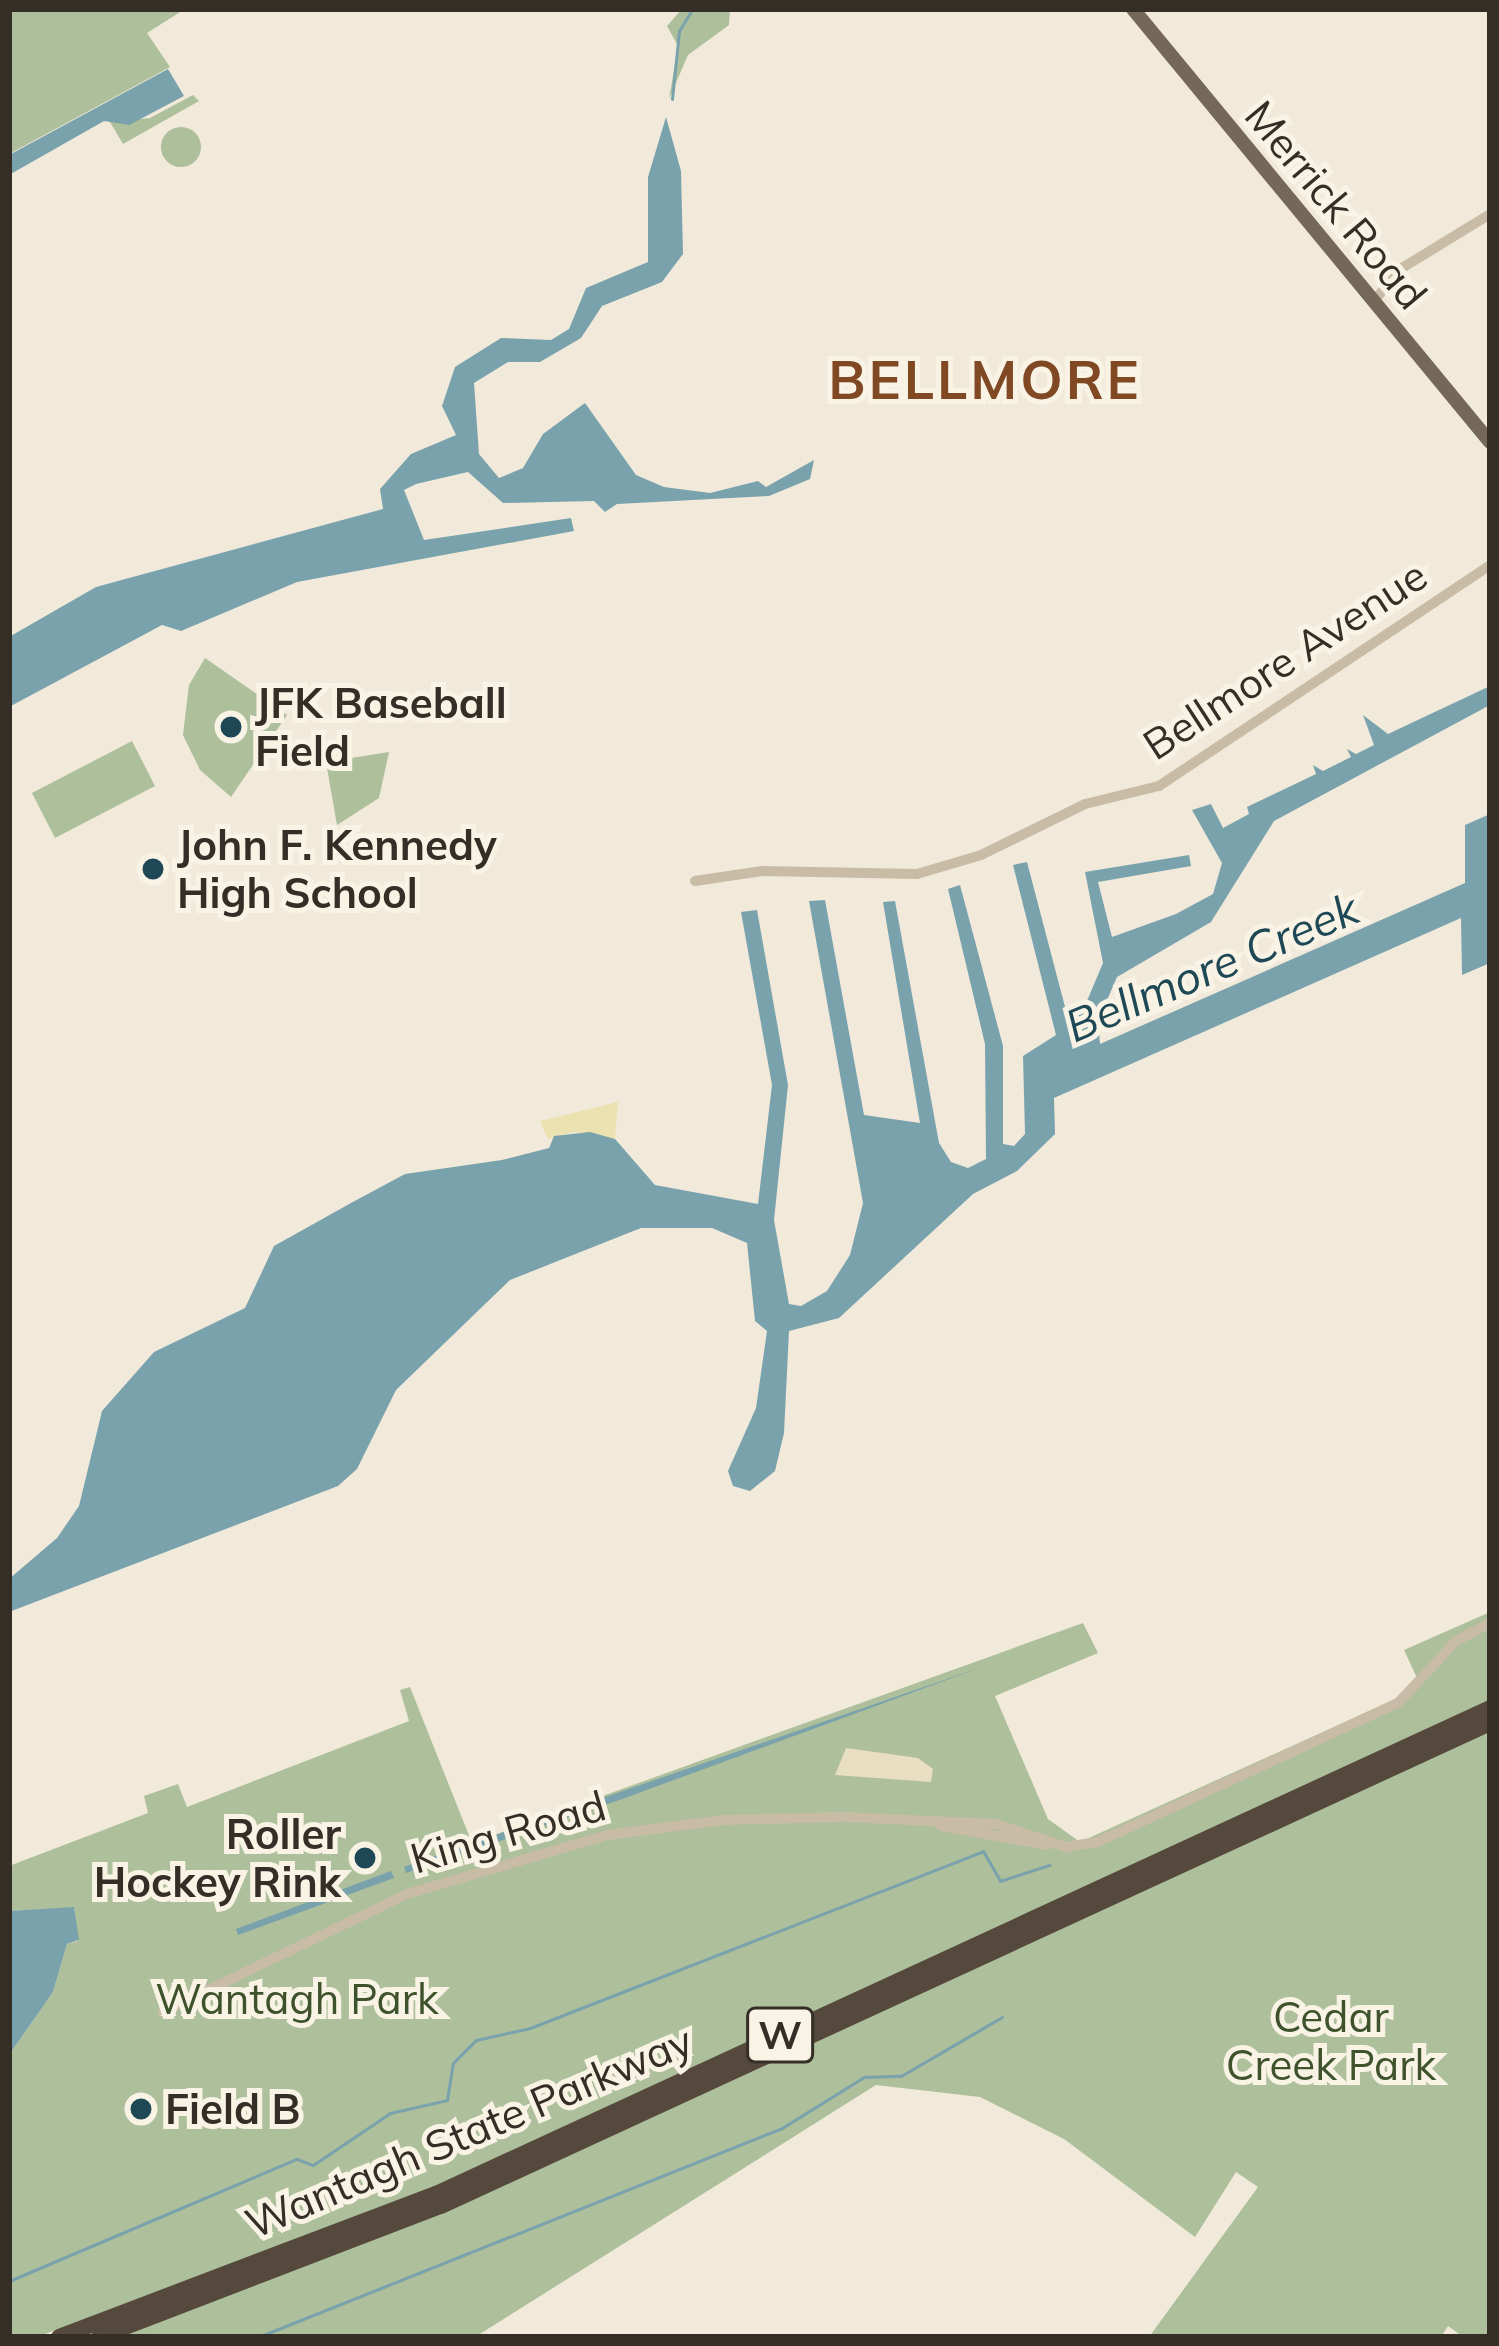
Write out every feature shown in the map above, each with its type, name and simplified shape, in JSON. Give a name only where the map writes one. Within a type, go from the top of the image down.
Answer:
[{"type":"highway","name":"Wantagh State Parkway","points":[[59,2337],[436,2194],[1490,1708]]},
{"type":"highway","name":"Wantagh State Parkway","points":[[99,2337],[433,2210],[1490,1723]]},
{"type":"main road","name":"Merrick Road","points":[[1133,9],[1490,442]]},
{"type":"street","points":[[1373,302],[1402,268],[1490,214]]},
{"type":"street","name":"Bellmore Avenue","points":[[695,881],[752,872],[917,874],[981,855],[1085,804],[1159,786],[1490,565]]},
{"type":"street","name":"King Road","points":[[163,2012],[390,1901],[569,1844],[711,1821],[897,1820],[996,1824],[1069,1848],[1098,1842],[1399,1702],[1456,1641],[1490,1623]]},
{"type":"green space","points":[[9,9],[185,9],[147,33],[170,67],[9,154]]},
{"type":"green space","points":[[682,9],[730,9],[729,25],[688,55],[669,99],[678,46],[667,26]]},
{"type":"green space","points":[[193,95],[199,101],[123,144],[110,122],[150,118]]},
{"type":"green space","points":[[181,127],[195,133],[201,147],[195,161],[181,167],[167,161],[161,147],[167,133]]},
{"type":"green space","name":"JFK Baseball Field","points":[[205,658],[287,715],[231,797],[200,770],[183,735],[189,685]]},
{"type":"green space","points":[[132,741],[155,786],[55,838],[32,793]]},
{"type":"green space","points":[[389,752],[379,798],[337,825],[326,762]]},
{"type":"green space","name":"Wantagh Park","points":[[1490,1612],[1490,1700],[416,2195],[37,2337],[9,2337],[9,2055],[53,1992],[67,1944],[78,1941],[74,1908],[9,1911],[9,1866],[148,1813],[144,1796],[178,1784],[187,1807],[409,1721],[400,1690],[410,1687],[472,1843],[1083,1623],[1098,1653],[995,1696],[1048,1819],[1080,1842],[1400,1697],[1417,1678],[1404,1650]]},
{"type":"green space","name":"Cedar Creek Park","points":[[1490,1729],[1490,2337],[1463,2337],[1448,2326],[1441,2337],[1149,2337],[1258,2187],[1236,2172],[1195,2237],[1064,2139],[980,2097],[876,2085],[475,2337],[113,2337],[424,2220]]},
{"type":"sand","points":[[618,1102],[615,1139],[574,1132],[548,1139],[540,1121]]},
{"type":"shaded area","points":[[846,1748],[918,1758],[933,1769],[931,1782],[835,1775]]},
{"type":"water","points":[[168,69],[184,96],[129,125],[104,121],[9,175],[9,155]]},
{"type":"water","points":[[666,117],[681,171],[683,254],[662,282],[602,306],[581,338],[540,362],[508,362],[474,383],[479,454],[499,478],[523,468],[543,434],[585,403],[636,475],[664,487],[710,493],[758,481],[766,487],[814,460],[810,479],[769,496],[617,504],[605,512],[594,501],[503,503],[468,472],[416,484],[404,490],[424,540],[571,518],[574,531],[297,582],[181,631],[162,625],[9,707],[9,637],[96,587],[383,509],[380,489],[411,454],[456,435],[442,406],[455,367],[501,338],[551,340],[569,329],[586,288],[648,262],[648,177]]},
{"type":"water","points":[[1490,686],[1490,705],[1274,821],[1211,922],[1117,977],[1098,1021],[1100,1044],[1465,883],[1465,825],[1490,814],[1490,963],[1462,975],[1461,918],[1054,1098],[1055,1134],[1017,1171],[973,1194],[839,1318],[789,1331],[784,1433],[775,1471],[750,1491],[733,1486],[728,1471],[756,1408],[767,1331],[755,1321],[747,1243],[712,1228],[641,1228],[510,1280],[396,1390],[357,1469],[338,1486],[9,1612],[9,1579],[57,1538],[79,1506],[102,1411],[154,1352],[245,1308],[274,1246],[351,1203],[405,1174],[502,1160],[549,1148],[554,1136],[590,1132],[615,1139],[655,1185],[758,1204],[772,1085],[741,912],[757,910],[788,1085],[774,1220],[789,1304],[801,1306],[827,1291],[850,1255],[863,1203],[809,901],[825,900],[864,1115],[920,1123],[883,902],[895,901],[939,1143],[951,1162],[968,1168],[986,1159],[985,1044],[948,889],[960,885],[1003,1046],[1003,1144],[1014,1146],[1025,1134],[1023,1056],[1056,1035],[1013,865],[1027,862],[1069,1022],[1084,1008],[1103,963],[1085,872],[1189,855],[1191,866],[1098,882],[1112,937],[1176,914],[1213,894],[1222,863],[1192,810],[1211,804],[1223,828],[1249,814],[1247,807],[1316,774],[1313,765],[1323,771],[1351,757],[1347,749],[1356,754],[1374,745],[1363,715],[1388,734]]},
{"type":"water","points":[[982,1667],[406,1873],[404,1867],[420,1861]]},
{"type":"water","points":[[391,1871],[394,1878],[238,1935],[236,1929]]},
{"type":"water","points":[[74,1907],[79,1940],[67,1944],[53,1992],[9,2055],[9,1911]]},
{"type":"waterway","points":[[672,99],[679,31],[692,9]]},
{"type":"waterway","points":[[9,2281],[297,2159],[313,2165],[390,2113],[447,2100],[453,2063],[476,2040],[530,2028],[983,1851],[1000,1881],[1049,1865]]},
{"type":"waterway","points":[[258,2337],[782,2128],[864,2077],[901,2076],[1002,2017]]},
{"type":"place","name":"JFK Baseball Field","points":[[231,727]]},
{"type":"place","name":"John F. Kennedy High School","points":[[153,869]]},
{"type":"place","name":"Roller Hockey Rink","points":[[365,1858]]},
{"type":"place","name":"Field B","points":[[141,2109]]},
{"type":"district","name":"BELLMORE","points":[[985,379]]},
{"type":"water label","name":"Bellmore Creek","points":[[1212,967]]}]
